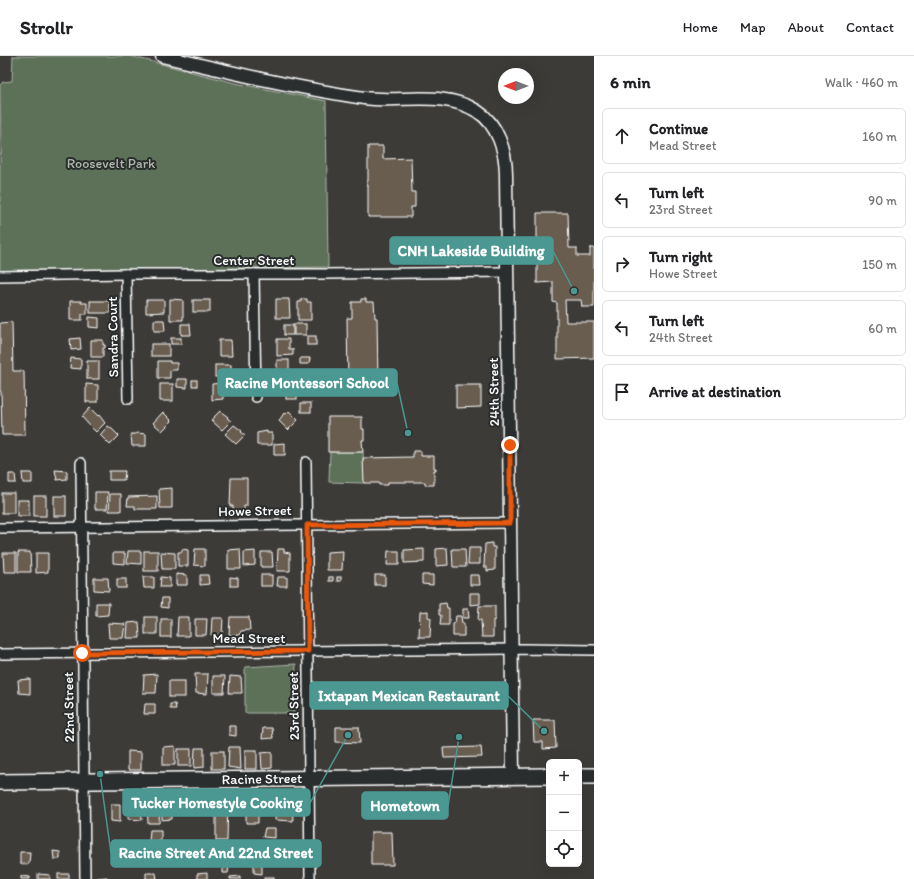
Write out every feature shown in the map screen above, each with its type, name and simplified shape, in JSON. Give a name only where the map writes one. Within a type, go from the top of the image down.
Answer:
[{"type":"main road","name":"Racine Street","points":[[0,782],[546,776]]},
{"type":"main road","points":[[582,776],[594,776]]},
{"type":"street","name":"24th Street","points":[[162,56],[346,95],[366,98],[436,98],[463,105],[478,111],[491,124],[504,150],[506,168],[508,272],[513,776]]},
{"type":"street","name":"Center Street","points":[[0,276],[508,272]]},
{"type":"street","name":"Sandra Court","points":[[126,274],[128,399]]},
{"type":"street","points":[[254,274],[256,397]]},
{"type":"street","name":"23rd Street","points":[[306,462],[310,879]]},
{"type":"street","name":"22nd Street","points":[[81,463],[85,879]]},
{"type":"street","name":"Howe Street","points":[[0,528],[510,523]]},
{"type":"street","name":"Mead Street","points":[[0,654],[594,650]]},
{"type":"green space","name":"Roosevelt Park","points":[[13,56],[130,56],[235,83],[326,101],[328,267],[0,271],[0,85],[3,82],[12,81]]},
{"type":"green space","points":[[330,452],[363,452],[364,483],[329,482]]},
{"type":"green space","points":[[296,664],[294,713],[245,713],[245,667]]},
{"type":"building","points":[[368,146],[383,146],[383,159],[411,158],[412,192],[415,192],[415,207],[411,207],[411,217],[368,217]]},
{"type":"building","points":[[537,213],[568,213],[569,248],[577,248],[577,256],[590,256],[590,248],[594,248],[594,307],[582,307],[581,300],[565,300],[566,322],[594,322],[594,358],[557,359],[557,303],[553,302],[553,282],[537,283]]},
{"type":"building","points":[[170,299],[183,300],[183,320],[170,320]]},
{"type":"building","points":[[276,299],[289,299],[290,318],[276,318]]},
{"type":"building","points":[[301,299],[307,299],[307,302],[311,302],[311,320],[298,320],[298,302],[301,302]]},
{"type":"building","points":[[361,299],[366,299],[366,302],[374,302],[375,318],[377,318],[378,381],[348,381],[347,318],[352,318],[352,302],[361,302]]},
{"type":"building","points":[[146,300],[164,300],[164,312],[146,313]]},
{"type":"building","points":[[193,300],[210,300],[210,312],[193,312]]},
{"type":"building","points":[[70,301],[81,301],[81,303],[87,303],[87,314],[82,314],[82,320],[70,320]]},
{"type":"building","points":[[90,301],[110,301],[110,313],[90,313]]},
{"type":"building","points":[[89,317],[99,318],[99,328],[89,327]]},
{"type":"building","points":[[154,320],[164,320],[165,331],[154,331]]},
{"type":"building","points":[[12,322],[13,371],[24,371],[25,435],[2,435],[0,323]]},
{"type":"building","points":[[181,324],[190,324],[191,335],[181,335]]},
{"type":"building","points":[[294,324],[306,324],[306,335],[294,335]]},
{"type":"building","points":[[284,325],[293,325],[293,335],[284,335]]},
{"type":"building","points":[[307,336],[316,336],[316,345],[307,345]]},
{"type":"building","points":[[80,338],[81,349],[71,350],[70,339]]},
{"type":"building","points":[[171,338],[181,338],[181,344],[171,344]]},
{"type":"building","points":[[277,339],[289,339],[289,349],[293,349],[293,355],[277,356]]},
{"type":"building","points":[[91,340],[103,340],[103,345],[105,345],[105,348],[103,348],[103,357],[91,357]]},
{"type":"building","points":[[219,340],[231,340],[232,356],[219,356]]},
{"type":"building","points":[[151,344],[169,344],[169,356],[151,356]]},
{"type":"building","points":[[71,358],[81,359],[81,369],[70,368]]},
{"type":"building","points":[[300,358],[310,358],[309,364],[300,364]]},
{"type":"building","points":[[277,360],[289,360],[289,377],[277,377]]},
{"type":"building","points":[[87,361],[99,361],[99,379],[87,379]]},
{"type":"building","points":[[158,361],[170,361],[170,363],[177,363],[177,370],[170,370],[170,378],[158,378]]},
{"type":"building","points":[[215,365],[231,365],[231,377],[215,377]]},
{"type":"building","points":[[177,379],[187,379],[187,388],[177,387]]},
{"type":"building","points":[[192,380],[197,380],[197,386],[192,386]]},
{"type":"building","points":[[223,383],[223,399],[212,400],[212,384]]},
{"type":"building","points":[[286,383],[297,383],[297,399],[286,399]]},
{"type":"building","points":[[86,384],[98,385],[98,402],[86,402]]},
{"type":"building","points":[[160,384],[173,384],[173,401],[160,401]]},
{"type":"building","points":[[456,385],[481,385],[481,407],[456,408]]},
{"type":"building","points":[[301,403],[311,403],[311,412],[301,412]]},
{"type":"building","points":[[90,408],[98,416],[99,415],[105,423],[96,432],[82,417]]},
{"type":"building","points":[[220,411],[231,421],[222,430],[211,420]]},
{"type":"building","points":[[289,411],[298,420],[288,430],[279,421],[284,413],[286,414]]},
{"type":"building","points":[[163,412],[172,421],[162,431],[153,423]]},
{"type":"building","points":[[328,417],[362,417],[362,429],[364,429],[364,440],[362,440],[363,452],[328,452]]},
{"type":"building","points":[[234,425],[245,435],[236,444],[225,434]]},
{"type":"building","points":[[108,426],[119,436],[110,445],[100,435]]},
{"type":"building","points":[[267,431],[267,433],[272,433],[272,445],[257,445],[257,433]]},
{"type":"building","points":[[131,434],[146,434],[146,446],[132,446]]},
{"type":"building","points":[[285,443],[285,455],[274,455],[274,444]]},
{"type":"building","points":[[413,451],[421,451],[421,456],[434,456],[434,468],[436,468],[436,470],[434,470],[434,485],[425,485],[425,482],[388,482],[388,485],[379,485],[379,483],[364,483],[363,458],[413,457]]},
{"type":"building","points":[[55,470],[67,471],[67,479],[57,480]]},
{"type":"building","points":[[109,471],[125,471],[124,480],[109,480]]},
{"type":"building","points":[[22,473],[32,473],[32,483],[23,483]]},
{"type":"building","points":[[9,474],[15,474],[16,483],[9,483]]},
{"type":"building","points":[[231,478],[247,478],[247,506],[244,506],[244,511],[233,510],[233,506],[230,506]]},
{"type":"building","points":[[172,488],[172,508],[160,508],[159,489]]},
{"type":"building","points":[[95,492],[108,492],[107,509],[95,509]]},
{"type":"building","points":[[2,493],[14,493],[14,513],[2,513]]},
{"type":"building","points":[[110,494],[121,494],[121,511],[109,511]]},
{"type":"building","points":[[34,496],[46,496],[46,516],[34,516]]},
{"type":"building","points":[[54,496],[66,496],[66,516],[54,516]]},
{"type":"building","points":[[157,496],[157,509],[135,509],[135,506],[127,506],[128,497]]},
{"type":"building","points":[[17,500],[29,500],[29,516],[17,516]]},
{"type":"building","points":[[492,543],[492,547],[495,547],[495,570],[487,571],[487,567],[484,567],[485,544]]},
{"type":"building","points":[[447,548],[448,565],[436,566],[436,549]]},
{"type":"building","points":[[469,548],[480,548],[480,564],[468,564]]},
{"type":"building","points":[[182,549],[188,550],[188,566],[178,566],[178,552],[182,552]]},
{"type":"building","points":[[195,549],[205,549],[205,566],[194,565]]},
{"type":"building","points":[[240,549],[241,569],[228,569],[228,550]]},
{"type":"building","points":[[278,549],[284,549],[284,552],[290,553],[290,571],[277,571]]},
{"type":"building","points":[[424,549],[424,562],[404,563],[404,550]]},
{"type":"building","points":[[452,549],[465,549],[466,567],[453,567]]},
{"type":"building","points":[[128,551],[141,551],[141,564],[127,563]]},
{"type":"building","points":[[144,551],[158,551],[158,571],[144,571]]},
{"type":"building","points":[[255,551],[255,565],[244,566],[244,552]]},
{"type":"building","points":[[343,551],[342,570],[327,570],[327,552]]},
{"type":"building","points":[[388,551],[399,551],[399,565],[387,565]]},
{"type":"building","points":[[18,552],[30,552],[31,572],[18,572]]},
{"type":"building","points":[[161,552],[175,553],[175,569],[162,569]]},
{"type":"building","points":[[261,552],[272,552],[273,567],[261,567]]},
{"type":"building","points":[[3,553],[16,553],[16,572],[4,572]]},
{"type":"building","points":[[36,553],[48,553],[48,572],[36,573]]},
{"type":"building","points":[[113,553],[125,553],[125,564],[113,563]]},
{"type":"building","points":[[176,574],[187,575],[187,585],[176,585]]},
{"type":"building","points":[[200,575],[208,575],[209,584],[200,585]]},
{"type":"building","points":[[261,575],[272,575],[272,586],[261,586]]},
{"type":"building","points":[[375,575],[385,575],[385,585],[375,585]]},
{"type":"building","points":[[422,575],[433,575],[433,585],[422,584]]},
{"type":"building","points":[[470,575],[479,575],[480,585],[470,585]]},
{"type":"building","points":[[143,577],[154,577],[154,588],[144,588]]},
{"type":"building","points":[[161,577],[170,578],[170,587],[160,587]]},
{"type":"building","points":[[230,577],[238,578],[238,586],[230,586]]},
{"type":"building","points":[[278,577],[287,577],[287,586],[277,586]]},
{"type":"building","points":[[329,577],[333,577],[333,581],[329,581]]},
{"type":"building","points":[[337,577],[341,577],[341,581],[337,581]]},
{"type":"building","points":[[94,578],[108,578],[109,591],[94,590]]},
{"type":"building","points":[[117,579],[126,579],[126,588],[117,588]]},
{"type":"building","points":[[470,593],[480,593],[480,604],[470,605]]},
{"type":"building","points":[[162,598],[168,598],[168,608],[161,607]]},
{"type":"building","points":[[96,603],[109,603],[108,615],[96,616]]},
{"type":"building","points":[[446,603],[447,608],[449,608],[449,625],[440,625],[441,615],[439,615],[439,604]]},
{"type":"building","points":[[479,606],[495,606],[493,637],[482,637],[481,620],[478,620]]},
{"type":"building","points":[[463,609],[468,609],[469,618],[463,618]]},
{"type":"building","points":[[428,611],[428,617],[431,618],[430,637],[419,637],[420,612]]},
{"type":"building","points":[[456,616],[461,616],[462,623],[464,623],[464,636],[453,636],[453,624],[455,623]]},
{"type":"building","points":[[145,617],[157,617],[157,634],[145,634]]},
{"type":"building","points":[[178,617],[189,617],[189,636],[177,636]]},
{"type":"building","points":[[230,617],[249,617],[250,630],[241,631],[240,635],[229,635]]},
{"type":"building","points":[[212,618],[223,618],[222,635],[211,635]]},
{"type":"building","points":[[161,619],[171,619],[171,637],[161,637]]},
{"type":"building","points":[[195,619],[207,619],[206,635],[195,635]]},
{"type":"building","points":[[139,622],[140,638],[127,638],[128,623]]},
{"type":"building","points":[[108,623],[125,624],[123,638],[109,638]]},
{"type":"building","points":[[157,674],[156,693],[143,693],[144,675]]},
{"type":"building","points":[[195,674],[208,674],[207,694],[196,693]]},
{"type":"building","points":[[213,676],[225,676],[224,693],[213,693]]},
{"type":"building","points":[[230,676],[241,677],[242,693],[229,693]]},
{"type":"building","points":[[30,679],[30,694],[19,693],[18,680]]},
{"type":"building","points":[[169,681],[185,681],[185,697],[169,697]]},
{"type":"building","points":[[145,704],[155,704],[155,714],[144,714]]},
{"type":"building","points":[[170,704],[175,704],[176,709],[170,709]]},
{"type":"building","points":[[533,720],[555,720],[556,748],[543,749],[543,742],[534,742]]},
{"type":"building","points":[[229,726],[236,726],[236,736],[229,735]]},
{"type":"building","points":[[336,727],[359,727],[360,743],[336,742]]},
{"type":"building","points":[[263,728],[272,728],[273,738],[262,739]]},
{"type":"building","points":[[175,746],[175,765],[163,765],[163,747]]},
{"type":"building","points":[[229,747],[240,747],[241,769],[228,767]]},
{"type":"building","points":[[481,747],[482,757],[444,758],[443,748]]},
{"type":"building","points":[[195,748],[204,748],[204,767],[194,768]]},
{"type":"building","points":[[178,749],[191,749],[191,766],[178,766]]},
{"type":"building","points":[[245,750],[257,750],[257,769],[245,769]]},
{"type":"building","points":[[128,751],[141,752],[141,770],[128,770]]},
{"type":"building","points":[[212,751],[224,751],[224,769],[212,769]]},
{"type":"building","points":[[272,752],[272,768],[262,769],[261,753]]},
{"type":"building","points":[[216,797],[228,798],[227,841],[216,841]]},
{"type":"building","points":[[276,802],[292,802],[293,821],[275,820]]},
{"type":"building","points":[[141,803],[142,820],[128,819],[129,804]]},
{"type":"building","points":[[162,803],[172,803],[172,819],[162,820]]},
{"type":"building","points":[[258,803],[258,823],[246,823],[246,804]]},
{"type":"building","points":[[111,804],[120,804],[120,822],[111,821]]},
{"type":"building","points":[[147,805],[160,805],[159,823],[148,823]]},
{"type":"building","points":[[265,828],[275,828],[275,838],[263,837]]},
{"type":"building","points":[[150,830],[161,830],[161,841],[149,842]]},
{"type":"building","points":[[371,832],[392,832],[393,865],[371,865]]},
{"type":"building","points":[[53,851],[60,852],[60,859],[54,859]]},
{"type":"building","points":[[20,852],[30,852],[29,864],[20,864]]},
{"type":"building","points":[[254,864],[262,864],[262,874],[254,873]]},
{"type":"building","points":[[223,865],[229,865],[228,873],[223,873]]},
{"type":"building","points":[[146,873],[156,873],[157,879],[146,879]]},
{"type":"building","points":[[207,873],[207,879],[197,879],[197,874]]},
{"type":"building","points":[[38,874],[50,875],[50,879],[38,879]]},
{"type":"building","points":[[58,874],[69,874],[69,879],[58,879]]},
{"type":"building","points":[[21,876],[30,877],[30,879],[21,879]]},
{"type":"building","points":[[240,876],[240,879],[230,879],[230,877]]},
{"type":"building","points":[[107,877],[107,879],[96,879],[96,878]]},
{"type":"building","points":[[264,877],[274,877],[274,879],[264,879]]},
{"type":"place","name":"CNH Lakeside Building","points":[[574,291]]},
{"type":"place","name":"Racine Montessori School","points":[[408,433]]},
{"type":"place","name":"Ixtapan Mexican Restaurant","points":[[544,731]]},
{"type":"place","name":"Tucker Homestyle Cooking","points":[[348,735]]},
{"type":"place","name":"Hometown","points":[[459,737]]},
{"type":"place","name":"Racine Street And 22nd Street","points":[[100,774]]},
{"type":"route","points":[[82,653],[308,651],[307,525],[510,523],[510,445]]}]
